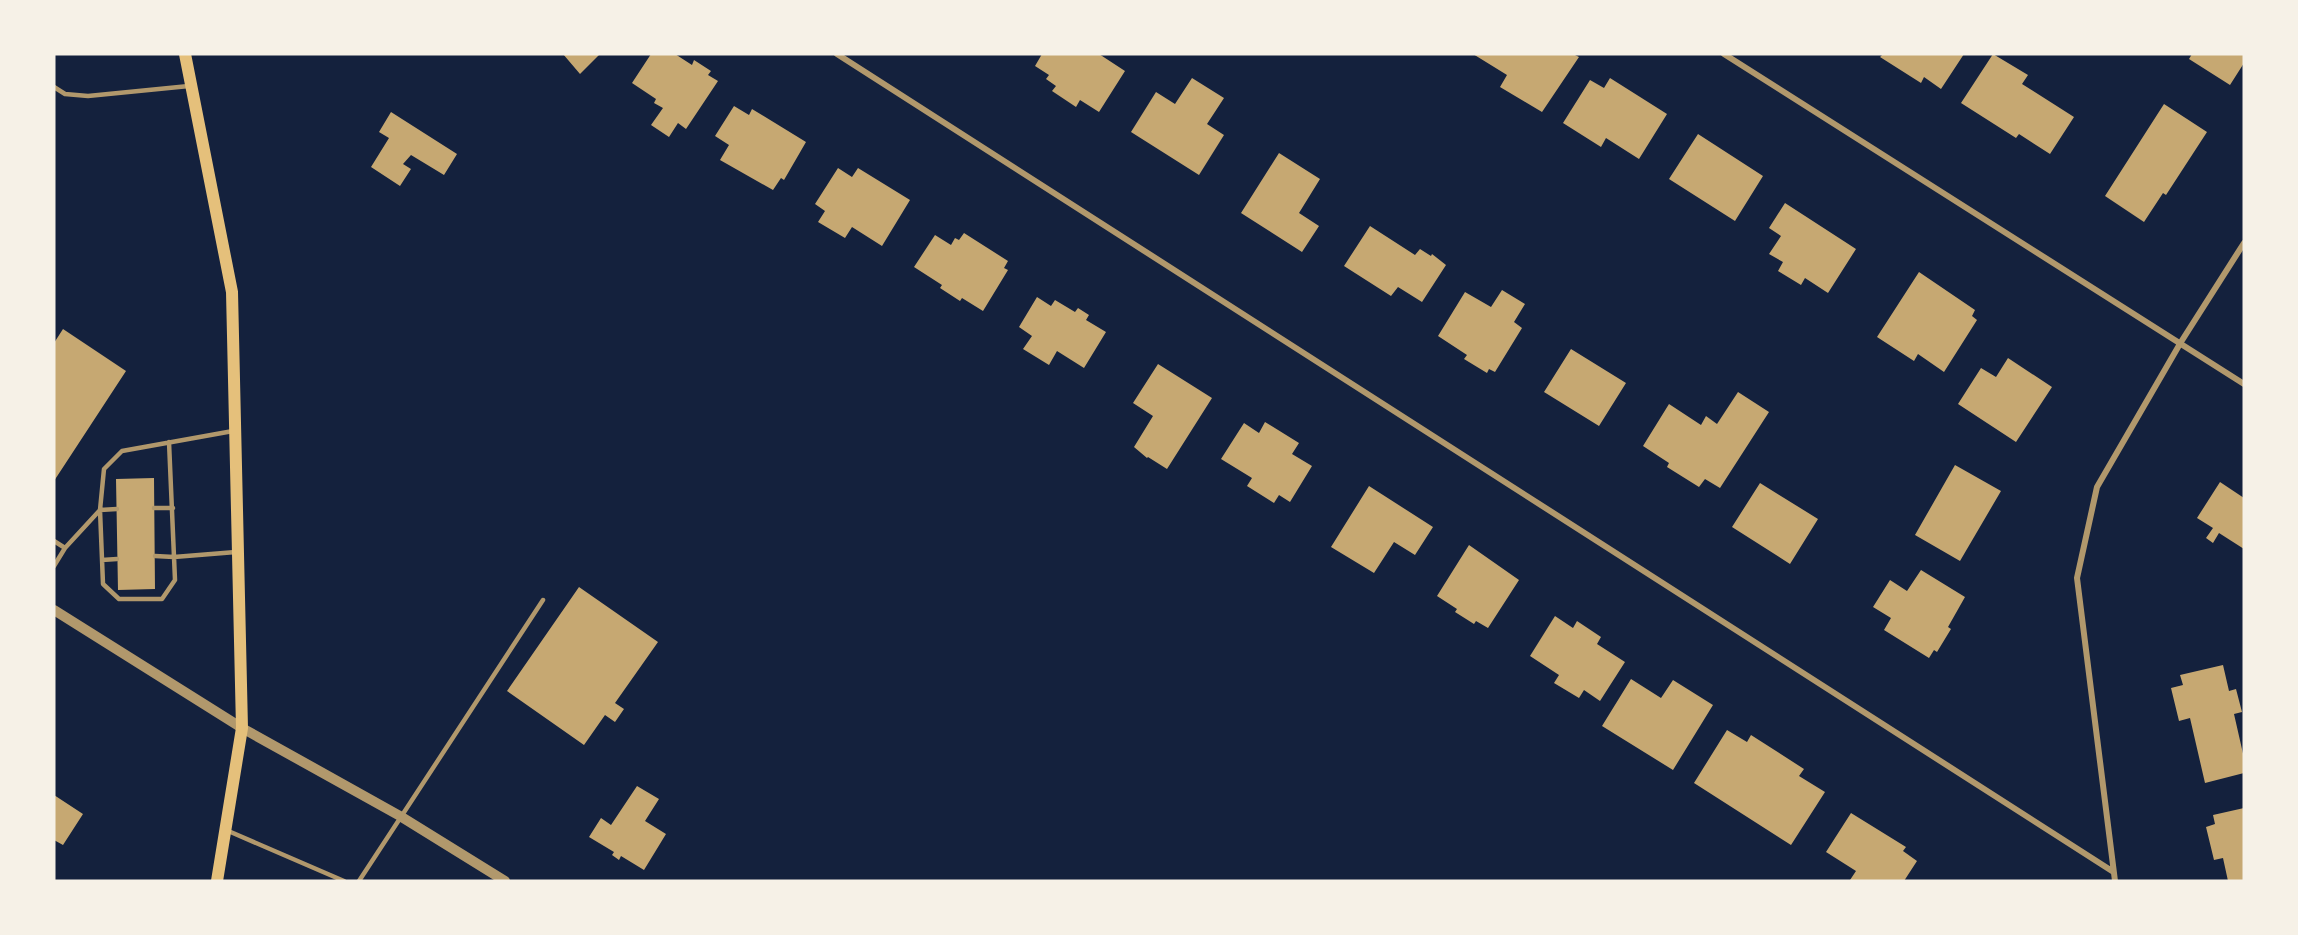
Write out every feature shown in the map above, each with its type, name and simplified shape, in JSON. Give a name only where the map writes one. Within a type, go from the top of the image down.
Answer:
[{"type":"main road","points":[[185,54],[232,292],[242,728],[217,881]]},
{"type":"street","points":[[837,54],[2112,871]]},
{"type":"street","points":[[1724,54],[2244,384]]},
{"type":"street","points":[[2115,881],[2077,578],[2097,487],[2181,342],[2244,243]]},
{"type":"street","points":[[54,610],[242,728],[400,816],[501,880]]},
{"type":"lane","points":[[54,87],[65,94],[88,96],[192,86]]},
{"type":"lane","points":[[169,442],[175,580],[162,599],[119,599],[103,584],[100,510],[104,469],[122,451],[169,442],[236,430]]},
{"type":"lane","points":[[154,508],[173,508]]},
{"type":"lane","points":[[54,566],[65,548],[100,510],[117,509]]},
{"type":"lane","points":[[54,541],[65,548]]},
{"type":"lane","points":[[155,556],[174,557],[238,552]]},
{"type":"lane","points":[[102,560],[117,559]]},
{"type":"lane","points":[[359,881],[543,600]]},
{"type":"lane","points":[[225,830],[344,881]]},
{"type":"building","points":[[563,54],[600,54],[580,74]]},
{"type":"building","points":[[651,54],[675,54],[692,65],[694,60],[711,71],[708,75],[718,81],[686,129],[678,123],[669,137],[651,125],[663,108],[654,103],[656,99],[632,83]]},
{"type":"building","points":[[1042,54],[1099,54],[1125,71],[1099,112],[1080,100],[1076,107],[1052,91],[1056,86],[1046,79],[1049,75],[1035,66]]},
{"type":"building","points":[[1473,54],[1573,54],[1579,57],[1542,112],[1500,87],[1507,75]]},
{"type":"building","points":[[1883,54],[1964,54],[1941,89],[1924,77],[1921,83],[1880,57]]},
{"type":"building","points":[[1993,54],[2028,75],[2022,84],[2074,117],[2050,154],[2019,134],[2016,138],[1961,103]]},
{"type":"building","points":[[2192,54],[2244,54],[2244,63],[2230,85],[2189,59]]},
{"type":"building","points":[[1192,78],[1224,98],[1207,124],[1224,135],[1199,175],[1131,132],[1156,92],[1175,104]]},
{"type":"building","points":[[1610,78],[1667,114],[1639,159],[1606,138],[1601,147],[1563,123],[1590,80],[1604,88]]},
{"type":"building","points":[[2164,104],[2207,132],[2166,195],[2163,193],[2144,222],[2105,196]]},
{"type":"building","points":[[734,106],[749,115],[752,109],[806,142],[784,180],[781,178],[773,190],[720,160],[729,145],[715,136]]},
{"type":"building","points":[[391,112],[457,154],[444,175],[411,155],[403,164],[411,169],[400,186],[371,167],[389,138],[379,132]]},
{"type":"building","points":[[1698,134],[1763,176],[1735,221],[1669,179]]},
{"type":"building","points":[[1279,153],[1320,179],[1299,213],[1319,226],[1302,252],[1241,213]]},
{"type":"building","points":[[838,168],[852,177],[858,168],[910,200],[882,246],[852,227],[845,238],[818,222],[825,211],[815,204]]},
{"type":"building","points":[[1785,203],[1856,249],[1828,293],[1805,278],[1801,285],[1778,271],[1783,262],[1769,254],[1781,236],[1769,228]]},
{"type":"building","points":[[1370,226],[1415,255],[1420,249],[1431,256],[1432,254],[1446,265],[1422,302],[1398,287],[1391,296],[1344,266]]},
{"type":"building","points":[[964,233],[1008,261],[1004,268],[1008,270],[983,311],[962,298],[960,301],[940,288],[942,285],[914,267],[935,235],[951,245],[955,238],[959,240]]},
{"type":"building","points":[[1919,272],[1975,310],[1972,316],[1977,320],[1944,372],[1918,354],[1914,361],[1877,337]]},
{"type":"building","points":[[1502,290],[1525,304],[1514,322],[1522,328],[1495,372],[1489,369],[1487,373],[1464,359],[1467,355],[1438,336],[1465,292],[1491,307]]},
{"type":"building","points":[[1037,297],[1051,306],[1055,300],[1075,312],[1078,308],[1089,315],[1086,320],[1106,332],[1084,368],[1057,351],[1049,365],[1023,349],[1032,336],[1019,327]]},
{"type":"building","points":[[63,329],[126,371],[54,481],[54,343]]},
{"type":"building","points":[[1571,349],[1626,383],[1599,426],[1544,392]]},
{"type":"building","points":[[2008,358],[2052,387],[2016,442],[1958,404],[1981,368],[1996,377]]},
{"type":"building","points":[[1158,364],[1212,398],[1167,469],[1147,458],[1134,447],[1153,416],[1133,403]]},
{"type":"building","points":[[1738,392],[1769,412],[1720,488],[1705,479],[1699,487],[1667,467],[1669,463],[1643,446],[1669,404],[1701,425],[1706,416],[1717,424]]},
{"type":"building","points":[[1265,422],[1299,443],[1292,454],[1312,466],[1290,502],[1279,495],[1274,503],[1247,486],[1252,478],[1221,459],[1244,423],[1259,433]]},
{"type":"building","points":[[1955,465],[2001,491],[1960,561],[1915,535]]},
{"type":"building","points":[[154,478],[155,589],[118,590],[116,479]]},
{"type":"building","points":[[2220,482],[2244,498],[2244,549],[2219,533],[2213,543],[2206,538],[2213,528],[2197,518]]},
{"type":"building","points":[[1760,483],[1818,519],[1790,564],[1732,527]]},
{"type":"building","points":[[1369,486],[1433,527],[1415,555],[1394,542],[1374,573],[1331,547]]},
{"type":"building","points":[[1469,545],[1519,580],[1488,628],[1476,621],[1474,624],[1455,612],[1457,609],[1437,596]]},
{"type":"building","points":[[1921,570],[1965,597],[1948,627],[1951,629],[1937,652],[1934,650],[1929,658],[1884,630],[1891,618],[1873,607],[1890,580],[1907,591]]},
{"type":"building","points":[[579,587],[658,642],[615,703],[624,709],[615,722],[605,715],[584,745],[507,691]]},
{"type":"building","points":[[1555,616],[1573,628],[1577,621],[1601,637],[1597,644],[1625,662],[1600,701],[1584,690],[1579,698],[1554,683],[1559,675],[1530,656]]},
{"type":"building","points":[[2223,665],[2229,691],[2236,689],[2242,712],[2234,714],[2244,758],[2244,773],[2205,783],[2190,718],[2179,721],[2171,688],[2183,685],[2180,675]]},
{"type":"building","points":[[1631,679],[1661,698],[1673,680],[1713,705],[1673,770],[1602,726]]},
{"type":"building","points":[[1727,730],[1747,742],[1751,735],[1804,769],[1799,776],[1825,792],[1791,845],[1694,783]]},
{"type":"building","points":[[637,786],[659,799],[645,821],[666,834],[644,870],[621,856],[619,860],[612,855],[614,852],[589,837],[601,818],[611,825]]},
{"type":"building","points":[[54,795],[83,814],[63,845],[54,840]]},
{"type":"building","points":[[2244,808],[2244,881],[2228,881],[2223,858],[2214,860],[2206,827],[2215,824],[2213,815]]},
{"type":"building","points":[[1851,813],[1906,847],[1903,851],[1917,861],[1904,881],[1850,880],[1856,871],[1826,852]]}]
